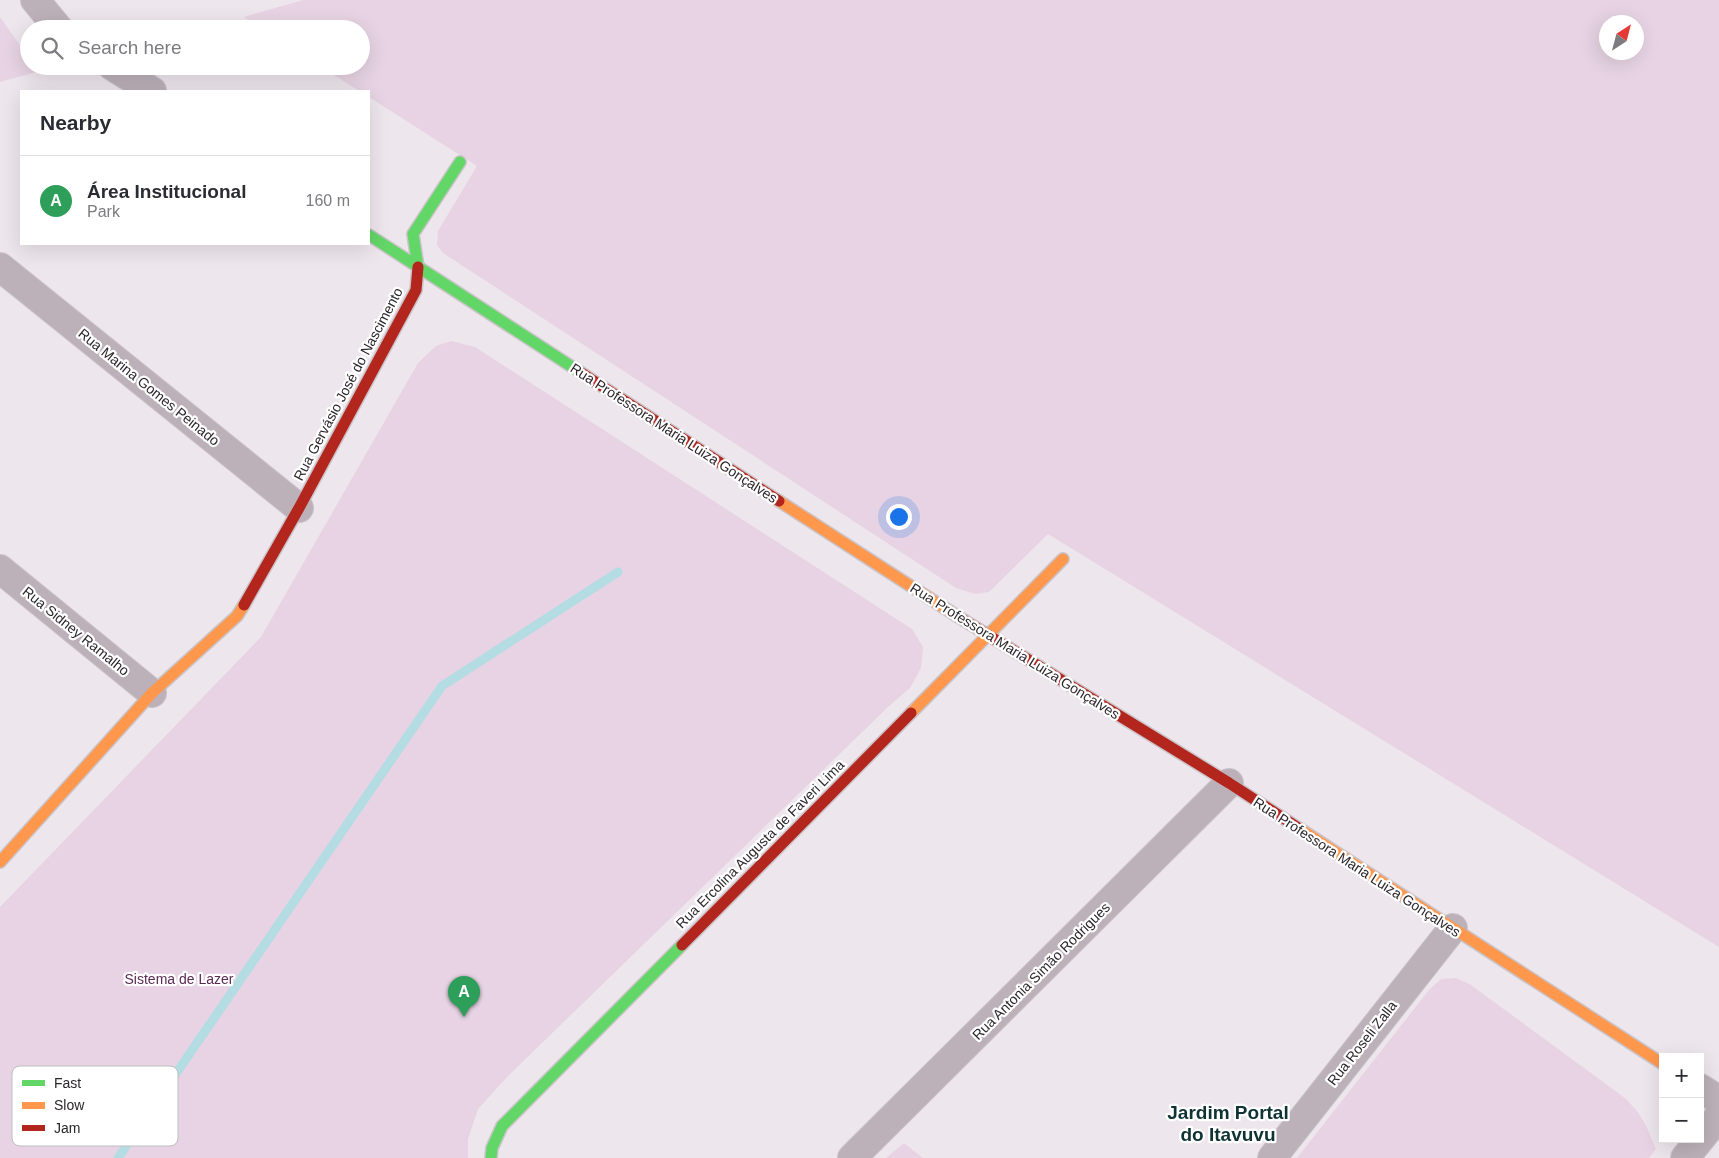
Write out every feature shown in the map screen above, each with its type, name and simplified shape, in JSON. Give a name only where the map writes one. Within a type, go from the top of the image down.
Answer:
[{"type":"street","points":[[36,0],[53,20]]},
{"type":"street","points":[[126,75],[150,90]]},
{"type":"street","name":"Rua Gervásio José do Nascimento","points":[[0,862],[152,693],[237,616],[299,508],[416,290],[418,267],[413,234],[460,162]]},
{"type":"street","name":"Rua Professora Maria Luiza Gonçalves","points":[[370,236],[988,636],[1228,783],[1659,1061]]},
{"type":"street","name":"Rua Marina Gomes Peinado","points":[[0,267],[299,508]]},
{"type":"street","name":"Rua Ercolina Augusta de Faveri Lima","points":[[491,1158],[492,1148],[502,1126],[1063,559]]},
{"type":"street","name":"Rua Sidney Ramalho","points":[[0,569],[152,693]]},
{"type":"street","name":"Rua Antonia Simão Rodrigues","points":[[852,1158],[1228,783]]},
{"type":"street","name":"Rua Roseli Zalla","points":[[1272,1158],[1452,928]]},
{"type":"street","points":[[1704,1091],[1719,1100]]},
{"type":"street","points":[[1685,1158],[1719,1116]]},
{"type":"green space","points":[[303,0],[1719,0],[1719,947],[1048,534],[989,592],[975,594],[956,588],[443,253],[437,245],[438,231],[477,166],[370,98],[370,90],[357,90],[334,75],[370,75],[370,20],[248,20],[244,17]]},
{"type":"green space","points":[[0,17],[20,45],[20,75],[26,75],[0,82]]},
{"type":"green space","name":"Sistema de Lazer","points":[[451,341],[475,347],[912,629],[923,647],[921,668],[910,688],[889,706],[508,1076],[478,1109],[468,1139],[468,1158],[0,1158],[0,907],[261,637],[418,363],[436,346]]},
{"type":"green space","points":[[1456,978],[1471,985],[1625,1098],[1644,1122],[1656,1149],[1649,1158],[1297,1158],[1429,990],[1441,979]]},
{"type":"green space","points":[[904,1143],[923,1158],[886,1158]]},
{"type":"waterway","points":[[178,1071],[442,686],[618,572]]},
{"type":"waterway","points":[[118,1158],[126,1146]]},
{"type":"traffic: fast","points":[[418,267],[413,234],[460,162]]},
{"type":"traffic: fast","points":[[370,236],[580,372]]},
{"type":"traffic: fast","points":[[491,1158],[492,1148],[502,1126],[682,945]]},
{"type":"traffic: slow","points":[[779,501],[957,616]]},
{"type":"traffic: slow","points":[[911,713],[1063,559]]},
{"type":"traffic: slow","points":[[0,862],[152,693],[237,616],[244,605]]},
{"type":"traffic: slow","points":[[1300,829],[1659,1061]]},
{"type":"traffic: jam","points":[[244,605],[299,508],[416,290],[418,267]]},
{"type":"traffic: jam","points":[[580,372],[779,501]]},
{"type":"traffic: jam","points":[[957,616],[1229,783],[1300,829]]},
{"type":"traffic: jam","points":[[682,945],[911,713]]},
{"type":"place","name":"Área Institucional","points":[[464,1017]]},
{"type":"district","name":"Jardim Portal do Itavuvu","points":[[1228,1123]]}]
